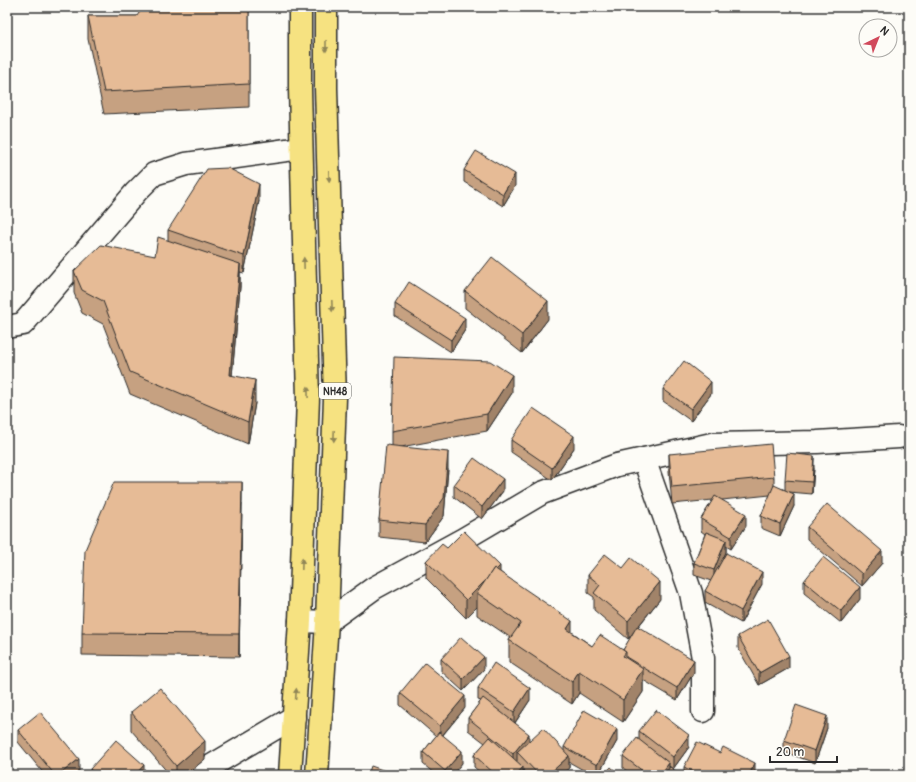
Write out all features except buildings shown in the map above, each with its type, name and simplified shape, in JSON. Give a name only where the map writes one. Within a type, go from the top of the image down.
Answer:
[{"type":"highway","name":"NH48","points":[[290,775],[300,621],[308,398],[301,148],[300,7]]},
{"type":"highway","name":"NH48","points":[[317,775],[327,622],[335,398],[326,88],[326,7]]},
{"type":"street","points":[[7,327],[23,324],[136,192],[154,174],[186,164],[301,148]]},
{"type":"street","points":[[300,621],[327,622],[374,588],[462,540],[542,493],[617,465],[712,444],[817,442],[899,437]]},
{"type":"street","points":[[644,459],[691,594],[703,658],[703,711]]},
{"type":"street","points":[[196,775],[294,717]]}]
